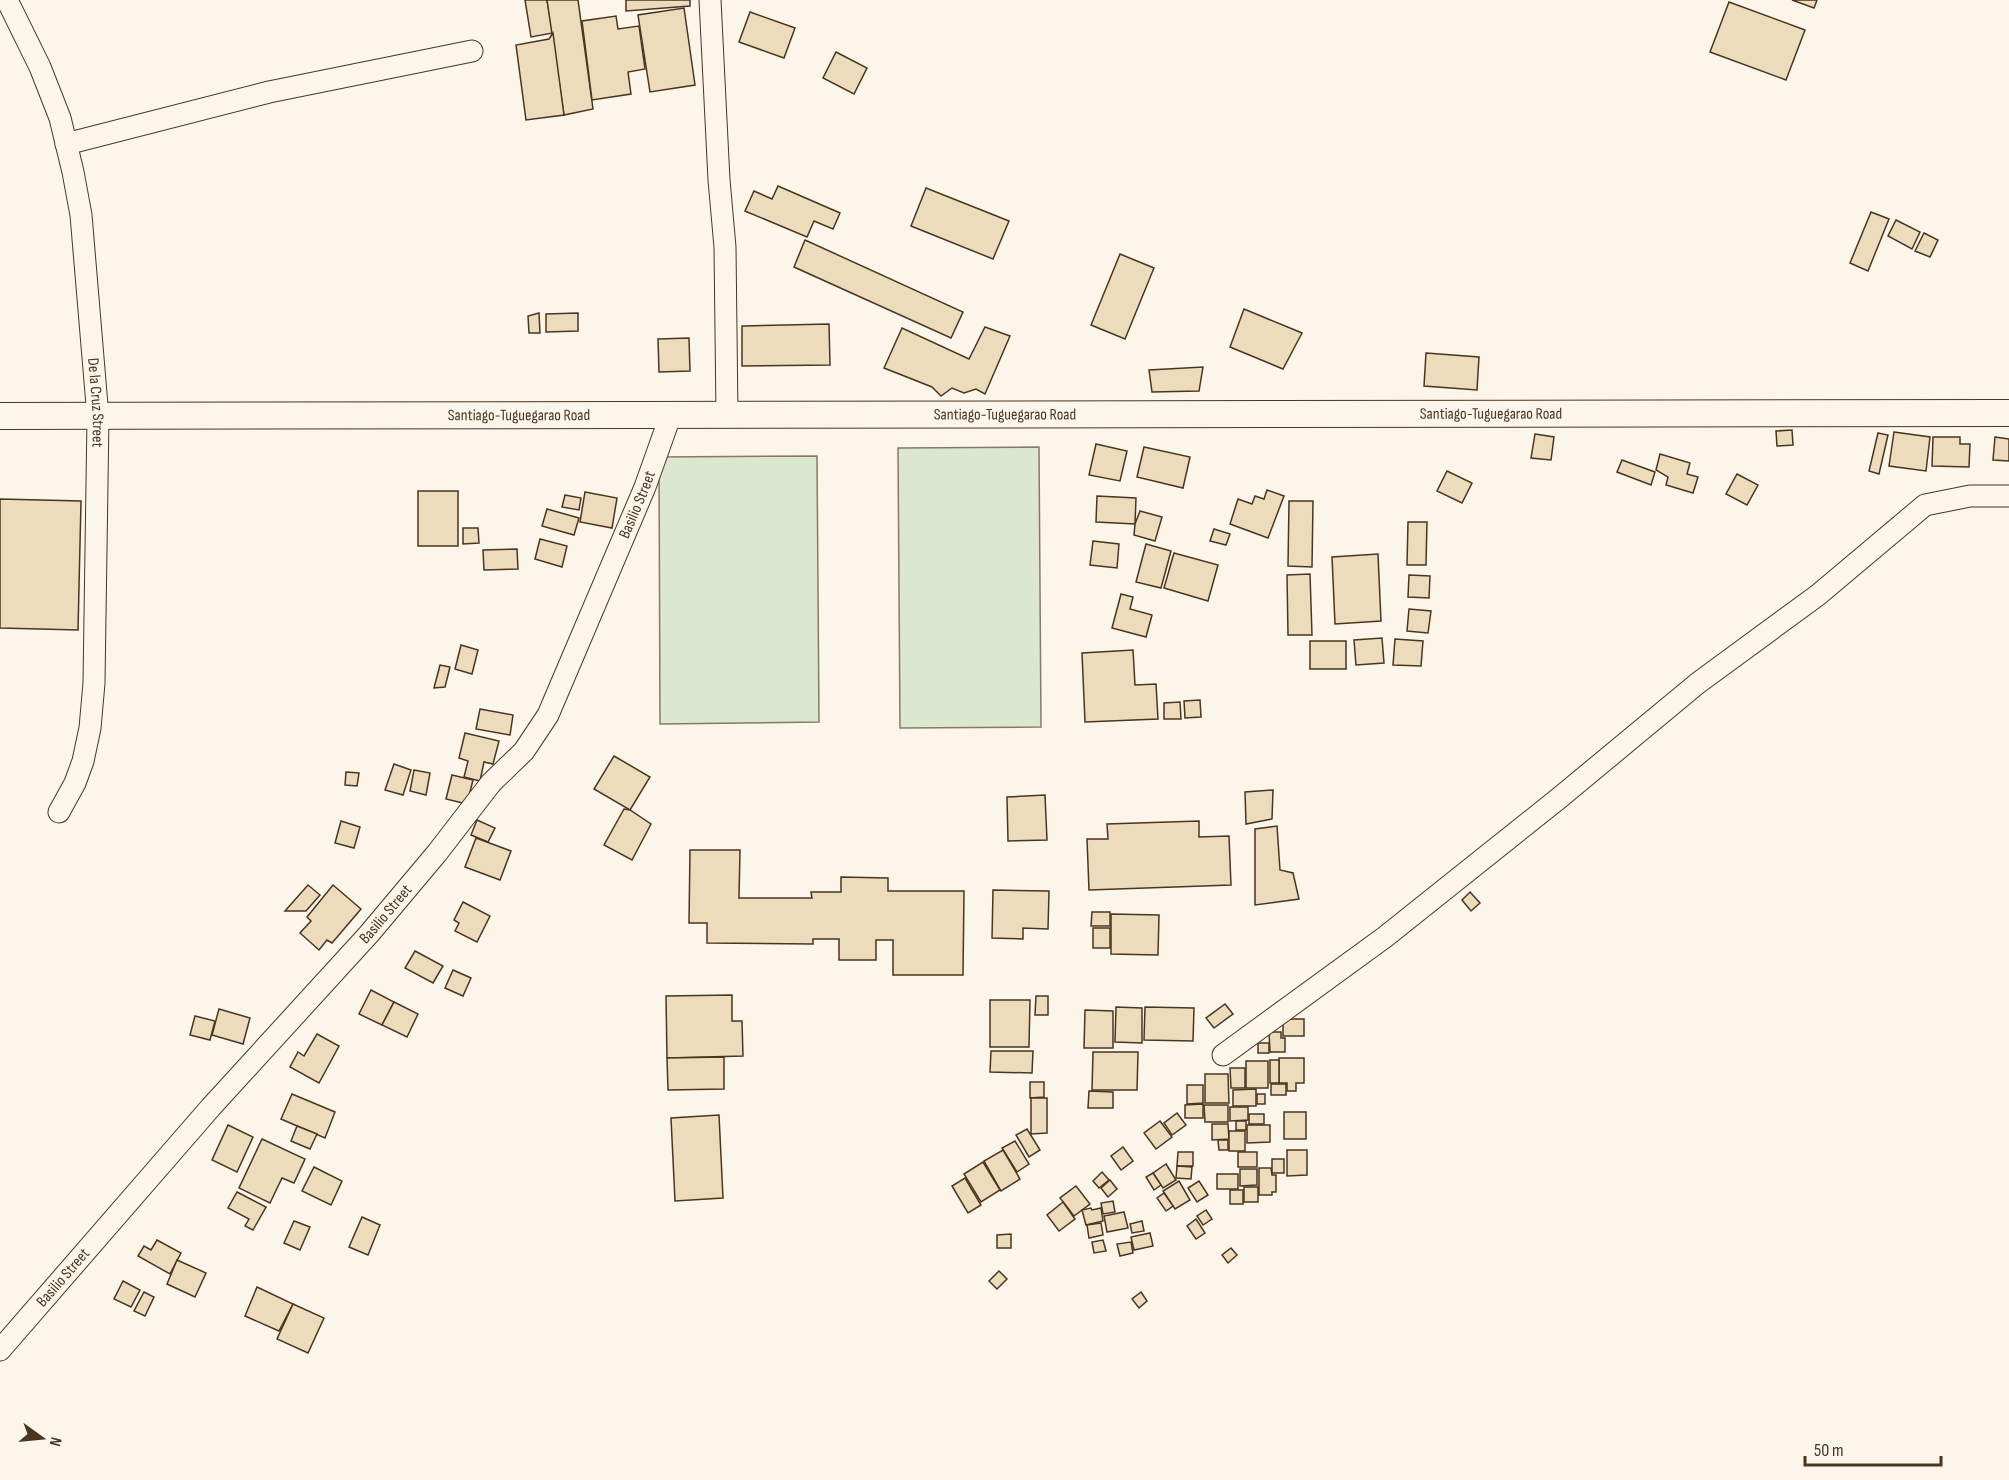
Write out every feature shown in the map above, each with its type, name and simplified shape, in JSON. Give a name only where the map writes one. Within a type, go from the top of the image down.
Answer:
[{"type":"main road","name":"Santiago-Tuguegarao Road","points":[[0,416],[2009,413]]},
{"type":"street","name":"De la Cruz Street","points":[[7,0],[40,67],[60,118],[66,144],[81,215],[98,417],[94,683],[90,728],[83,761],[75,783],[59,812]]},
{"type":"street","points":[[710,0],[719,180],[725,247],[727,415]]},
{"type":"street","points":[[66,144],[269,93],[472,51]]},
{"type":"street","name":"Basilio Street","points":[[0,1350],[211,1107],[369,934],[437,853],[491,783],[524,751],[549,716],[645,487],[671,414]]},
{"type":"street","points":[[1223,1055],[1385,937],[1558,799],[1698,683],[1818,594],[1925,505],[1970,496],[2009,496]]},
{"type":"green space","points":[[1039,447],[1041,727],[900,728],[898,448]]},
{"type":"green space","points":[[817,456],[819,722],[660,724],[659,457]]},
{"type":"building","points":[[525,0],[547,0],[553,33],[531,37]]},
{"type":"building","points":[[547,0],[578,0],[593,109],[564,115]]},
{"type":"building","points":[[626,0],[690,0],[690,6],[626,11]]},
{"type":"building","points":[[1792,0],[1817,0],[1814,8]]},
{"type":"building","points":[[1729,2],[1805,30],[1786,80],[1710,52]]},
{"type":"building","points":[[684,8],[695,85],[650,92],[638,15]]},
{"type":"building","points":[[750,12],[795,28],[784,58],[739,42]]},
{"type":"building","points":[[616,16],[618,29],[639,26],[645,69],[628,72],[631,94],[592,100],[582,21]]},
{"type":"building","points":[[553,33],[564,115],[526,120],[516,45],[549,39]]},
{"type":"building","points":[[836,52],[867,68],[854,94],[823,78]]},
{"type":"building","points":[[778,186],[840,213],[833,229],[814,221],[807,237],[745,211],[754,191],[772,199]]},
{"type":"building","points":[[926,188],[1009,221],[993,259],[911,226]]},
{"type":"building","points":[[1871,212],[1889,219],[1868,271],[1850,263]]},
{"type":"building","points":[[1896,220],[1920,232],[1912,249],[1888,236]]},
{"type":"building","points":[[1924,233],[1938,240],[1930,257],[1915,251]]},
{"type":"building","points":[[805,240],[963,312],[951,338],[794,267]]},
{"type":"building","points":[[1120,254],[1154,268],[1125,339],[1091,325]]},
{"type":"building","points":[[1244,309],[1302,333],[1283,369],[1230,347]]},
{"type":"building","points":[[539,313],[540,333],[529,333],[528,316]]},
{"type":"building","points":[[578,313],[578,331],[546,332],[546,314]]},
{"type":"building","points":[[829,324],[830,365],[742,366],[742,326]]},
{"type":"building","points":[[985,327],[1010,336],[985,394],[976,389],[964,393],[952,388],[941,396],[932,387],[884,368],[902,328],[969,359]]},
{"type":"building","points":[[689,338],[690,371],[659,372],[658,339]]},
{"type":"building","points":[[1426,353],[1479,357],[1477,390],[1424,386]]},
{"type":"building","points":[[1203,367],[1199,391],[1152,392],[1149,370]]},
{"type":"building","points":[[1792,430],[1793,445],[1777,446],[1776,431]]},
{"type":"building","points":[[1894,432],[1930,437],[1926,471],[1889,466]]},
{"type":"building","points":[[1878,433],[1888,435],[1879,474],[1869,471]]},
{"type":"building","points":[[1535,434],[1554,437],[1551,460],[1531,458]]},
{"type":"building","points":[[1933,437],[1960,437],[1960,444],[1970,444],[1969,467],[1932,466]]},
{"type":"building","points":[[1995,437],[2009,439],[2009,461],[1993,460]]},
{"type":"building","points":[[1096,444],[1127,451],[1120,481],[1089,475]]},
{"type":"building","points":[[1144,447],[1190,457],[1183,488],[1137,477]]},
{"type":"building","points":[[1660,454],[1690,463],[1687,474],[1698,477],[1693,493],[1666,485],[1668,477],[1656,470]]},
{"type":"building","points":[[1622,460],[1655,472],[1651,485],[1617,472]]},
{"type":"building","points":[[1447,471],[1472,483],[1462,503],[1437,491]]},
{"type":"building","points":[[1737,474],[1758,485],[1747,505],[1726,494]]},
{"type":"building","points":[[1267,490],[1284,496],[1268,538],[1230,524],[1238,499],[1252,504],[1255,496],[1264,499]]},
{"type":"building","points":[[418,491],[458,491],[458,546],[418,546]]},
{"type":"building","points":[[585,492],[617,498],[612,528],[580,522]]},
{"type":"building","points":[[565,495],[581,498],[579,510],[562,507]]},
{"type":"building","points":[[1097,496],[1136,498],[1135,524],[1096,522]]},
{"type":"building","points":[[0,499],[81,501],[78,630],[0,628]]},
{"type":"building","points":[[1289,501],[1313,501],[1312,567],[1288,566]]},
{"type":"building","points":[[547,509],[579,518],[574,535],[542,526]]},
{"type":"building","points":[[1140,511],[1162,517],[1155,541],[1134,535]]},
{"type":"building","points":[[1408,522],[1427,522],[1426,565],[1407,565]]},
{"type":"building","points":[[463,528],[478,528],[479,543],[463,544]]},
{"type":"building","points":[[1214,529],[1230,534],[1226,545],[1210,541]]},
{"type":"building","points":[[540,539],[567,546],[562,567],[535,559]]},
{"type":"building","points":[[1093,541],[1119,544],[1117,568],[1090,565]]},
{"type":"building","points":[[1146,544],[1171,551],[1161,588],[1136,582]]},
{"type":"building","points":[[517,549],[518,569],[484,570],[483,550]]},
{"type":"building","points":[[1174,553],[1218,565],[1208,601],[1164,588]]},
{"type":"building","points":[[1378,554],[1381,621],[1335,624],[1332,557]]},
{"type":"building","points":[[1310,574],[1312,635],[1288,635],[1287,575]]},
{"type":"building","points":[[1409,575],[1430,576],[1429,598],[1408,597]]},
{"type":"building","points":[[1121,594],[1133,597],[1130,609],[1152,615],[1146,637],[1112,628]]},
{"type":"building","points":[[1409,609],[1431,611],[1428,633],[1407,631]]},
{"type":"building","points":[[1382,638],[1384,663],[1356,665],[1354,640]]},
{"type":"building","points":[[1395,639],[1423,641],[1421,666],[1393,665]]},
{"type":"building","points":[[1310,641],[1346,641],[1346,669],[1310,669]]},
{"type":"building","points":[[461,645],[478,650],[472,674],[455,669]]},
{"type":"building","points":[[1133,650],[1135,685],[1156,684],[1158,719],[1085,722],[1082,653]]},
{"type":"building","points":[[440,665],[450,667],[445,687],[434,688]]},
{"type":"building","points":[[1200,700],[1201,717],[1185,718],[1184,701]]},
{"type":"building","points":[[1180,702],[1181,719],[1164,719],[1164,703]]},
{"type":"building","points":[[480,709],[513,715],[510,735],[476,729]]},
{"type":"building","points":[[465,733],[499,741],[493,764],[484,762],[480,781],[464,777],[468,761],[459,758]]},
{"type":"building","points":[[614,756],[650,777],[630,810],[594,789]]},
{"type":"building","points":[[394,764],[411,770],[403,795],[385,790]]},
{"type":"building","points":[[414,770],[430,773],[426,795],[410,791]]},
{"type":"building","points":[[346,772],[359,773],[357,786],[345,785]]},
{"type":"building","points":[[452,775],[473,780],[467,804],[446,799]]},
{"type":"building","points":[[1273,790],[1272,819],[1246,824],[1245,792]]},
{"type":"building","points":[[1045,795],[1047,840],[1008,841],[1007,797]]},
{"type":"building","points":[[624,809],[630,810],[651,824],[632,860],[604,845]]},
{"type":"building","points":[[477,820],[495,828],[488,842],[471,835]]},
{"type":"building","points":[[341,821],[360,827],[354,848],[335,843]]},
{"type":"building","points":[[1199,821],[1199,837],[1229,836],[1231,885],[1089,890],[1087,839],[1108,839],[1107,824]]},
{"type":"building","points":[[1277,826],[1280,870],[1293,873],[1299,899],[1255,905],[1255,829]]},
{"type":"building","points":[[476,838],[511,851],[500,880],[465,867]]},
{"type":"building","points":[[690,850],[740,850],[739,898],[812,898],[811,892],[841,892],[841,877],[888,878],[888,891],[964,891],[963,975],[893,975],[893,940],[876,940],[876,960],[839,960],[839,939],[813,939],[813,944],[707,943],[707,923],[689,923]]},
{"type":"building","points":[[308,885],[320,895],[306,911],[285,911]]},
{"type":"building","points":[[333,885],[361,909],[332,943],[327,940],[319,950],[300,933],[311,921],[307,917]]},
{"type":"building","points":[[993,890],[1049,891],[1048,929],[1023,928],[1023,939],[992,938]]},
{"type":"building","points":[[1470,892],[1480,903],[1471,911],[1462,900]]},
{"type":"building","points":[[463,902],[490,916],[477,942],[455,931],[459,923],[454,920]]},
{"type":"building","points":[[1092,912],[1110,912],[1110,926],[1091,926]]},
{"type":"building","points":[[1111,914],[1159,915],[1158,955],[1111,954]]},
{"type":"building","points":[[1093,928],[1110,928],[1110,948],[1093,948]]},
{"type":"building","points":[[415,951],[443,966],[433,983],[405,968]]},
{"type":"building","points":[[453,970],[471,978],[463,996],[445,988]]},
{"type":"building","points":[[371,990],[394,1002],[382,1025],[359,1014]]},
{"type":"building","points":[[732,995],[732,1021],[742,1021],[743,1056],[667,1058],[666,996]]},
{"type":"building","points":[[1036,996],[1048,996],[1048,1015],[1035,1015]]},
{"type":"building","points":[[990,1000],[1030,1000],[1029,1047],[990,1047]]},
{"type":"building","points":[[394,1002],[418,1014],[407,1037],[382,1025]]},
{"type":"building","points":[[1225,1004],[1233,1014],[1214,1028],[1206,1018]]},
{"type":"building","points":[[1116,1007],[1142,1008],[1142,1043],[1115,1042]]},
{"type":"building","points":[[1145,1007],[1194,1008],[1193,1041],[1144,1040]]},
{"type":"building","points":[[219,1009],[250,1018],[243,1044],[212,1035]]},
{"type":"building","points":[[1085,1010],[1113,1011],[1113,1048],[1084,1048]]},
{"type":"building","points":[[195,1016],[215,1021],[210,1040],[190,1035]]},
{"type":"building","points":[[1283,1019],[1304,1019],[1304,1036],[1283,1036]]},
{"type":"building","points":[[1269,1032],[1281,1032],[1281,1038],[1285,1038],[1285,1052],[1270,1052]]},
{"type":"building","points":[[317,1034],[339,1046],[319,1083],[290,1067],[298,1052],[304,1056]]},
{"type":"building","points":[[1258,1043],[1269,1043],[1269,1053],[1258,1053]]},
{"type":"building","points":[[991,1051],[1033,1051],[1032,1073],[990,1072]]},
{"type":"building","points":[[1093,1052],[1138,1052],[1137,1090],[1092,1090]]},
{"type":"building","points":[[724,1057],[724,1089],[668,1090],[667,1058]]},
{"type":"building","points":[[1279,1058],[1304,1058],[1304,1083],[1296,1083],[1296,1091],[1287,1091],[1287,1083],[1279,1083]]},
{"type":"building","points":[[1270,1060],[1279,1060],[1279,1083],[1270,1083]]},
{"type":"building","points":[[1246,1061],[1268,1061],[1268,1088],[1246,1088]]},
{"type":"building","points":[[1230,1068],[1245,1068],[1245,1088],[1231,1088]]},
{"type":"building","points":[[1205,1074],[1228,1074],[1229,1103],[1205,1103]]},
{"type":"building","points":[[1030,1082],[1044,1082],[1044,1097],[1030,1098]]},
{"type":"building","points":[[1271,1084],[1286,1084],[1286,1095],[1271,1095]]},
{"type":"building","points":[[1187,1085],[1203,1085],[1203,1103],[1187,1104]]},
{"type":"building","points":[[1256,1089],[1256,1106],[1233,1106],[1233,1090]]},
{"type":"building","points":[[1089,1091],[1113,1092],[1113,1108],[1088,1108]]},
{"type":"building","points":[[292,1094],[335,1112],[325,1138],[281,1119]]},
{"type":"building","points":[[1257,1094],[1265,1094],[1265,1104],[1257,1104]]},
{"type":"building","points":[[1031,1098],[1047,1098],[1047,1133],[1031,1134]]},
{"type":"building","points":[[1203,1104],[1203,1118],[1185,1118],[1185,1105]]},
{"type":"building","points":[[1204,1105],[1228,1105],[1228,1122],[1205,1122]]},
{"type":"building","points":[[1230,1107],[1248,1107],[1248,1120],[1230,1121]]},
{"type":"building","points":[[1284,1112],[1306,1112],[1306,1139],[1284,1139]]},
{"type":"building","points":[[1177,1113],[1186,1125],[1172,1135],[1164,1123]]},
{"type":"building","points":[[1249,1114],[1264,1114],[1264,1124],[1249,1124]]},
{"type":"building","points":[[719,1115],[723,1198],[675,1201],[671,1118]]},
{"type":"building","points":[[1160,1121],[1172,1137],[1156,1149],[1144,1133]]},
{"type":"building","points":[[1236,1121],[1246,1121],[1246,1130],[1236,1130]]},
{"type":"building","points":[[1212,1124],[1228,1124],[1229,1139],[1212,1140]]},
{"type":"building","points":[[228,1125],[253,1137],[237,1172],[212,1160]]},
{"type":"building","points":[[1247,1125],[1270,1125],[1270,1142],[1247,1143]]},
{"type":"building","points":[[297,1126],[317,1134],[310,1149],[291,1141]]},
{"type":"building","points":[[1027,1129],[1040,1150],[1029,1157],[1016,1135]]},
{"type":"building","points":[[1229,1131],[1245,1131],[1245,1151],[1229,1151]]},
{"type":"building","points":[[262,1139],[305,1159],[294,1183],[282,1178],[270,1203],[239,1188]]},
{"type":"building","points":[[1218,1140],[1228,1140],[1228,1150],[1219,1150]]},
{"type":"building","points":[[1015,1141],[1029,1164],[1017,1172],[1002,1148]]},
{"type":"building","points":[[1123,1147],[1133,1161],[1121,1170],[1111,1156]]},
{"type":"building","points":[[1003,1150],[1020,1179],[1001,1191],[984,1161]]},
{"type":"building","points":[[1287,1150],[1307,1150],[1307,1175],[1287,1176]]},
{"type":"building","points":[[1178,1152],[1193,1152],[1193,1166],[1177,1166]]},
{"type":"building","points":[[1238,1152],[1257,1152],[1257,1167],[1238,1167]]},
{"type":"building","points":[[1272,1159],[1284,1159],[1284,1173],[1272,1173]]},
{"type":"building","points":[[983,1162],[1000,1190],[981,1202],[964,1174]]},
{"type":"building","points":[[1166,1164],[1176,1180],[1163,1188],[1153,1173]]},
{"type":"building","points":[[1177,1166],[1192,1167],[1191,1179],[1176,1178]]},
{"type":"building","points":[[314,1167],[342,1181],[331,1205],[302,1191]]},
{"type":"building","points":[[1259,1168],[1271,1168],[1272,1175],[1276,1175],[1276,1192],[1272,1192],[1272,1195],[1259,1195]]},
{"type":"building","points":[[1240,1169],[1257,1169],[1257,1185],[1240,1186]]},
{"type":"building","points":[[1102,1172],[1109,1180],[1099,1188],[1093,1181]]},
{"type":"building","points":[[1153,1173],[1161,1185],[1154,1190],[1146,1177]]},
{"type":"building","points":[[1217,1174],[1238,1174],[1238,1189],[1217,1189]]},
{"type":"building","points":[[965,1178],[981,1205],[968,1213],[952,1186]]},
{"type":"building","points":[[1110,1180],[1117,1189],[1108,1197],[1101,1188]]},
{"type":"building","points":[[1179,1181],[1190,1200],[1175,1209],[1163,1191]]},
{"type":"building","points":[[1199,1181],[1208,1195],[1197,1202],[1188,1188]]},
{"type":"building","points":[[1076,1186],[1090,1204],[1074,1216],[1060,1198]]},
{"type":"building","points":[[1244,1187],[1258,1187],[1258,1202],[1244,1202]]},
{"type":"building","points":[[1230,1190],[1243,1190],[1243,1204],[1230,1204]]},
{"type":"building","points":[[237,1192],[266,1207],[253,1230],[245,1226],[249,1219],[228,1208]]},
{"type":"building","points":[[1164,1193],[1173,1206],[1166,1211],[1157,1198]]},
{"type":"building","points":[[1113,1201],[1115,1212],[1103,1214],[1101,1203]]},
{"type":"building","points":[[1063,1202],[1075,1219],[1059,1231],[1047,1215]]},
{"type":"building","points":[[1091,1208],[1092,1210],[1101,1208],[1103,1221],[1086,1225],[1082,1210]]},
{"type":"building","points":[[1206,1210],[1212,1219],[1203,1225],[1197,1216]]},
{"type":"building","points":[[1124,1212],[1128,1228],[1107,1232],[1104,1216]]},
{"type":"building","points":[[362,1217],[380,1225],[368,1255],[349,1247]]},
{"type":"building","points":[[1196,1219],[1205,1233],[1196,1239],[1187,1226]]},
{"type":"building","points":[[294,1221],[310,1227],[300,1250],[284,1243]]},
{"type":"building","points":[[1142,1221],[1144,1231],[1132,1233],[1130,1224]]},
{"type":"building","points":[[1101,1223],[1103,1235],[1089,1238],[1087,1225]]},
{"type":"building","points":[[1150,1233],[1153,1246],[1134,1250],[1131,1237]]},
{"type":"building","points":[[1011,1234],[1011,1248],[997,1248],[997,1235]]},
{"type":"building","points":[[157,1240],[181,1253],[170,1274],[138,1256],[144,1246],[151,1250]]},
{"type":"building","points":[[1103,1240],[1106,1251],[1094,1253],[1092,1242]]},
{"type":"building","points":[[1131,1242],[1133,1253],[1120,1256],[1117,1244]]},
{"type":"building","points":[[1231,1248],[1237,1255],[1228,1263],[1222,1255]]},
{"type":"building","points":[[177,1260],[206,1273],[195,1297],[167,1284]]},
{"type":"building","points":[[999,1271],[1007,1279],[997,1289],[989,1281]]},
{"type":"building","points":[[123,1281],[140,1290],[131,1307],[114,1299]]},
{"type":"building","points":[[257,1287],[293,1304],[279,1331],[245,1316]]},
{"type":"building","points":[[144,1292],[154,1297],[145,1316],[134,1311]]},
{"type":"building","points":[[1141,1292],[1147,1301],[1139,1308],[1132,1299]]},
{"type":"building","points":[[293,1304],[324,1318],[308,1353],[277,1339]]}]
